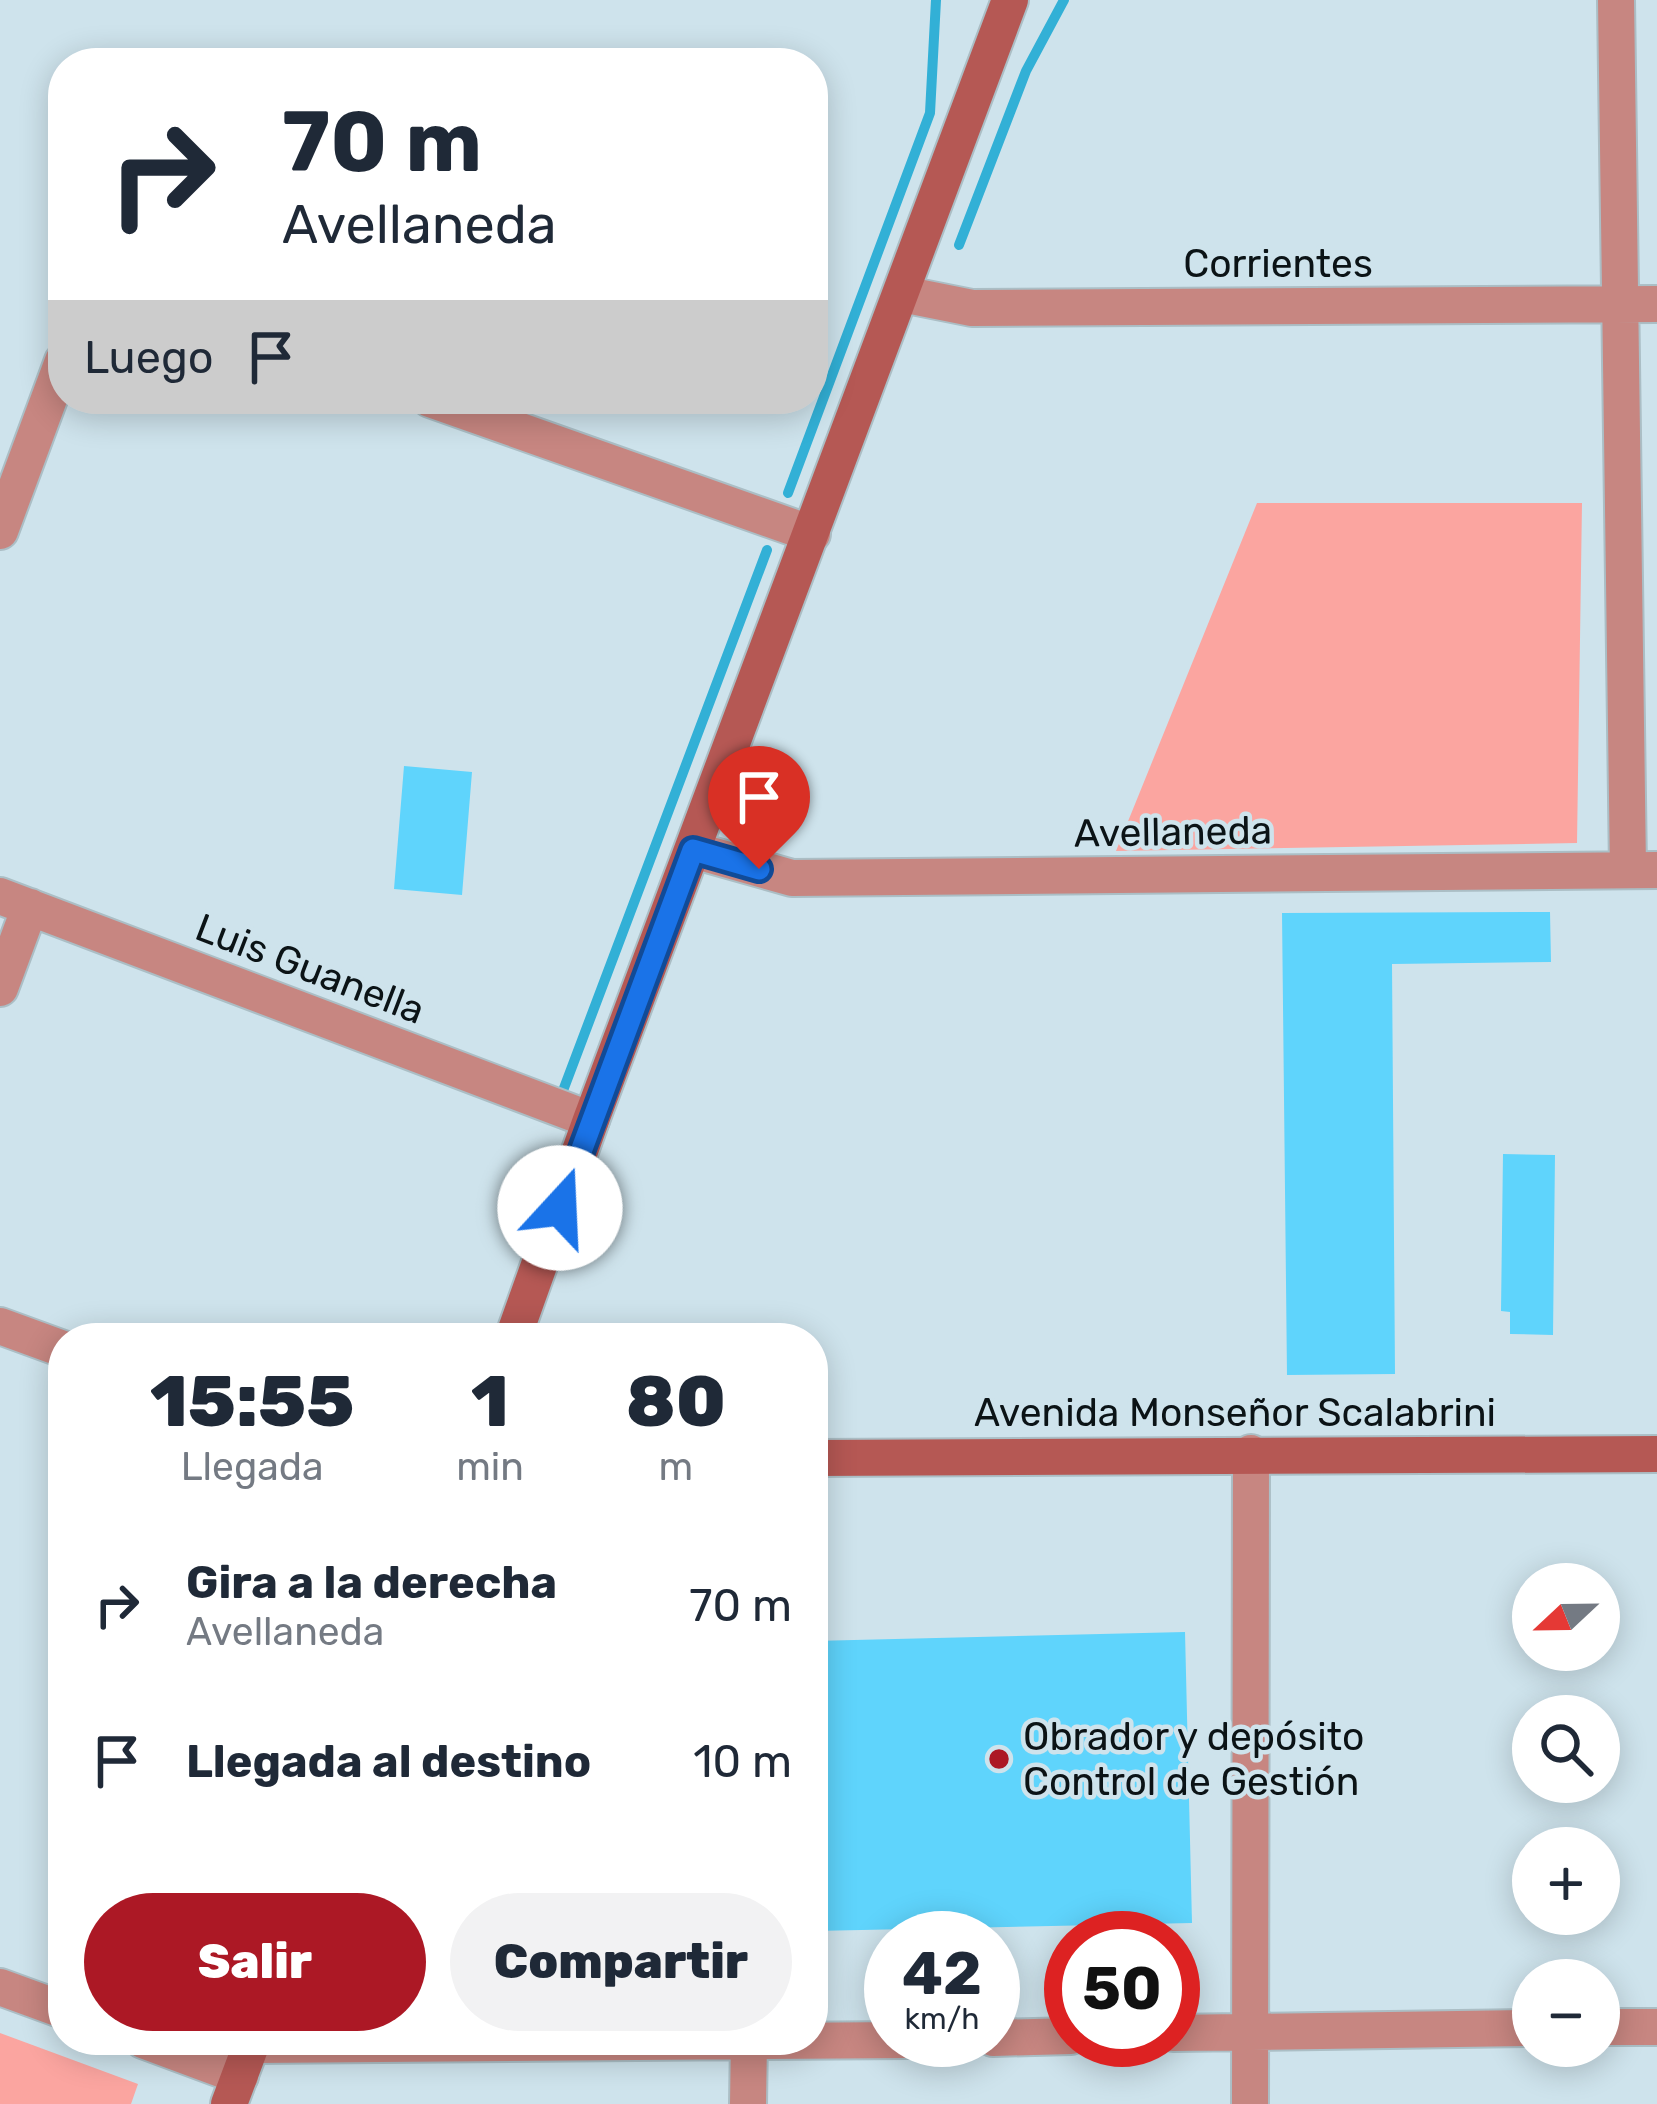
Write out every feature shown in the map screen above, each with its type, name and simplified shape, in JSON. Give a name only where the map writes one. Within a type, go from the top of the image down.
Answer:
[{"type":"main road","points":[[518,1323],[1010,0]]},
{"type":"main road","name":"Avenida Monseñor Scalabrini","points":[[828,1458],[1657,1454]]},
{"type":"street","points":[[1616,0],[1639,304],[1642,870]]},
{"type":"street","name":"Corrientes","points":[[902,294],[972,308],[1639,304]]},
{"type":"street","points":[[0,531],[48,401]]},
{"type":"street","points":[[473,414],[812,533]]},
{"type":"street","name":"Avellaneda","points":[[693,850],[792,878],[1642,870]]},
{"type":"street","points":[[0,988],[15,901]]},
{"type":"street","name":"Luis Guanella","points":[[15,901],[590,1120]]},
{"type":"street","points":[[0,1326],[48,1344]]},
{"type":"street","points":[[1250,2104],[1251,1454]]},
{"type":"street","points":[[0,1987],[48,2005]]},
{"type":"street","points":[[1620,2027],[1657,2026]]},
{"type":"street","points":[[1200,2033],[1512,2028]]},
{"type":"street","points":[[828,2041],[864,2041]]},
{"type":"street","points":[[201,2055],[243,2066],[474,2055]]},
{"type":"street","points":[[748,2055],[748,2104]]},
{"type":"shaded area","points":[[1257,503],[1582,503],[1577,843],[1116,851]]},
{"type":"shaded area","points":[[0,2033],[48,2051],[48,2055],[138,2084],[131,2104],[0,2104]]},
{"type":"building","points":[[404,766],[472,772],[462,895],[394,889]]},
{"type":"building","points":[[1550,912],[1551,962],[1392,964],[1395,1374],[1287,1375],[1282,913]]},
{"type":"building","points":[[1503,1154],[1555,1155],[1553,1335],[1510,1334],[1510,1312],[1501,1311]]},
{"type":"building","points":[[1185,1632],[1192,1911],[1044,1911],[1044,1926],[1020,1927],[1020,1911],[864,1911],[864,1930],[828,1931],[828,1641]]},
{"type":"waterway","points":[[828,386],[930,113],[936,0]]},
{"type":"waterway","points":[[959,245],[1026,71],[1064,0]]},
{"type":"waterway","points":[[788,493],[818,414]]},
{"type":"waterway","points":[[564,1088],[767,550]]},
{"type":"place","name":"Obrador y depósito Control de Gestión","points":[[999,1759]]},
{"type":"route","points":[[560,1208],[693,850],[759,869]]}]
